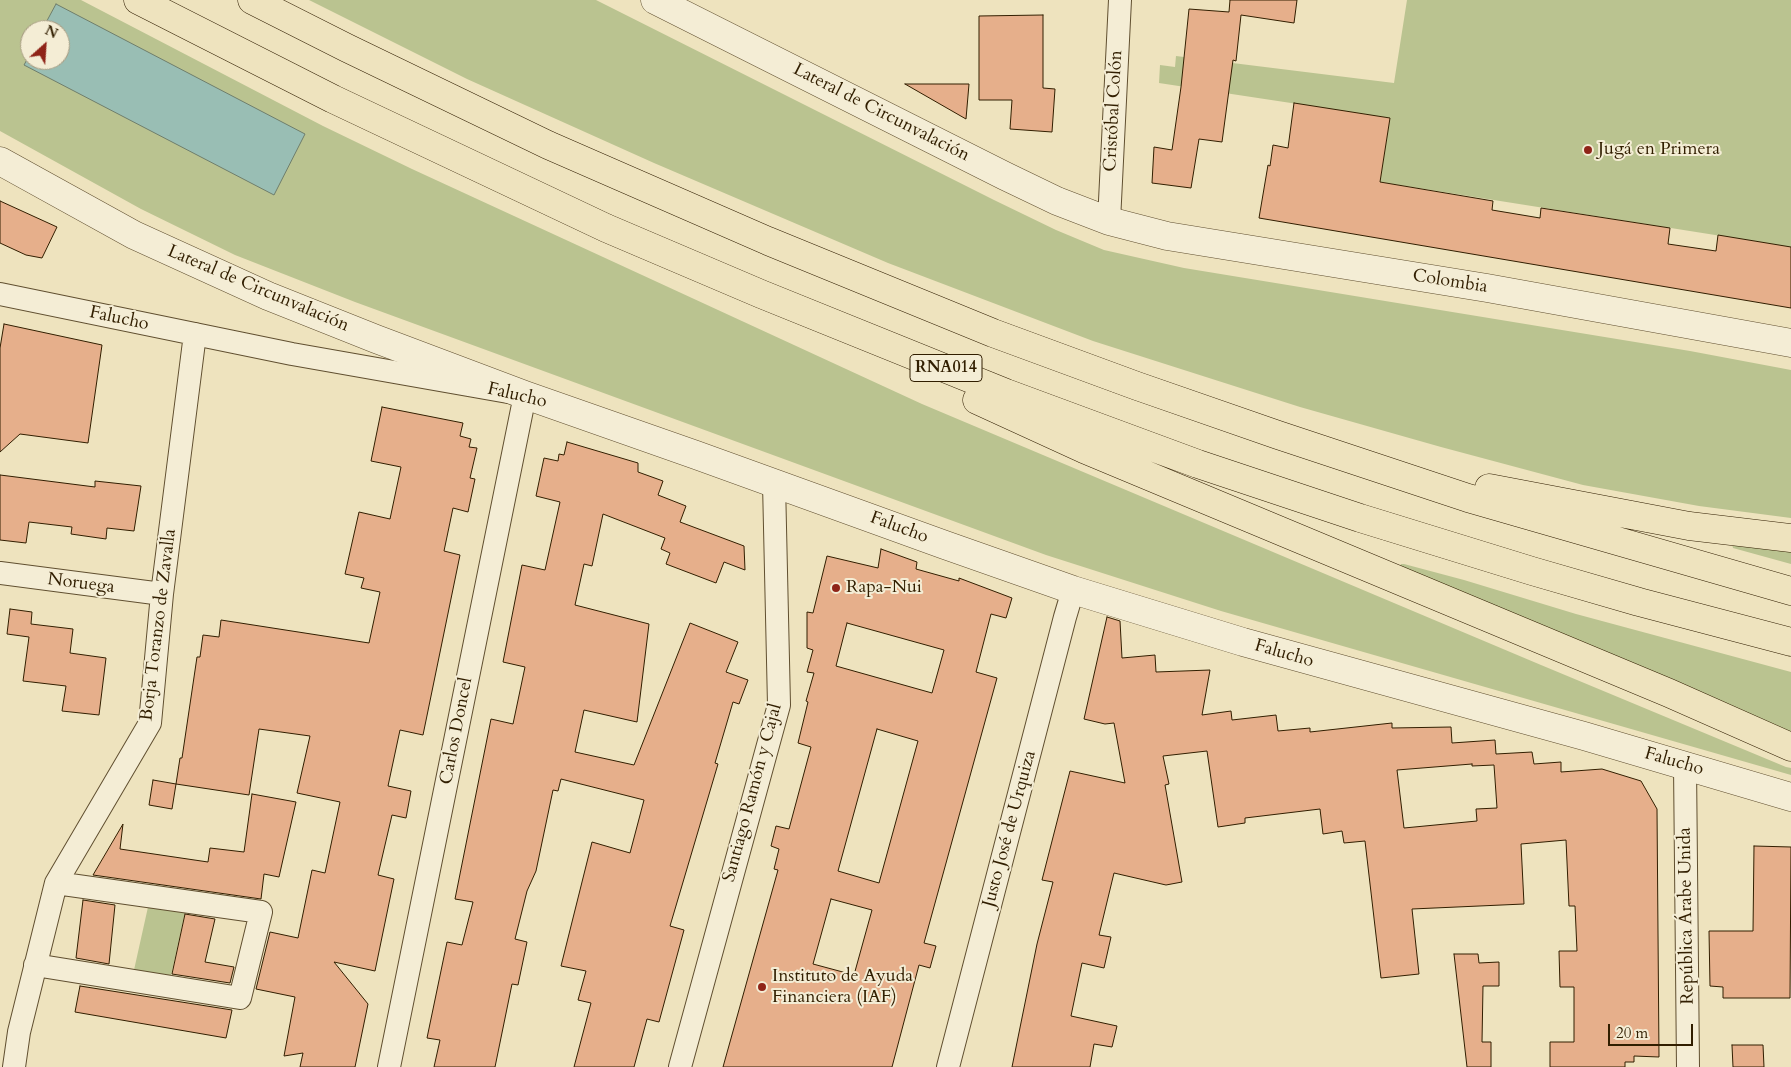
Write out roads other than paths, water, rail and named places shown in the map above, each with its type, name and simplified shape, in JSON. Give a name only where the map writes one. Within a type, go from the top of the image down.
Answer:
[{"type":"highway","name":"RNA014","points":[[138,0],[333,100],[518,188],[663,253],[1006,393],[1198,464],[1369,520],[1639,602],[1791,642]]},
{"type":"highway","name":"RNA014","points":[[252,0],[548,145],[670,200],[855,278],[993,333],[1137,386],[1367,464],[1562,525],[1791,591]]},
{"type":"highway","points":[[663,253],[784,311],[1084,449],[1669,693],[1791,747]]},
{"type":"highway","points":[[1367,464],[1689,526],[1791,538]]},
{"type":"street","name":"Lateral de Circunvalación","points":[[654,0],[1004,176],[1057,201],[1109,222]]},
{"type":"street","name":"Cristóbal Colón","points":[[1109,222],[1120,0]]},
{"type":"street","name":"Lateral de Circunvalación","points":[[0,161],[102,218],[182,258],[268,296],[343,326],[525,395]]},
{"type":"street","name":"Colombia","points":[[1109,222],[1167,236],[1487,288],[1791,343]]},
{"type":"street","name":"Falucho","points":[[0,294],[292,354],[525,395],[1073,590],[1279,653],[1497,712],[1791,796]]},
{"type":"street","name":"Borja Toranzo de Zavalla","points":[[14,1067],[19,1032],[56,883],[150,723],[162,594],[195,334]]},
{"type":"street","name":"Carlos Doncel","points":[[390,1067],[525,395]]},
{"type":"street","name":"Santiago Ramón y Cajal","points":[[680,1067],[779,704],[774,483]]},
{"type":"street","name":"Noruega","points":[[0,573],[162,594]]},
{"type":"street","name":"Justo José de Urquiza","points":[[948,1067],[1073,590]]},
{"type":"street","name":"República Árabe Unida","points":[[1685,765],[1688,1067]]},
{"type":"street","points":[[35,965],[240,998],[261,912],[56,883]]},
{"type":"water","points":[[56,4],[305,134],[274,195],[34,70],[70,70],[70,20],[47,20]]},
{"type":"place","name":"Jugá en Primera","points":[[1588,150]]},
{"type":"place","name":"Rapa-Nui","points":[[836,588]]},
{"type":"place","name":"Instituto de Ayuda Financiera (IAF)","points":[[762,987]]}]
